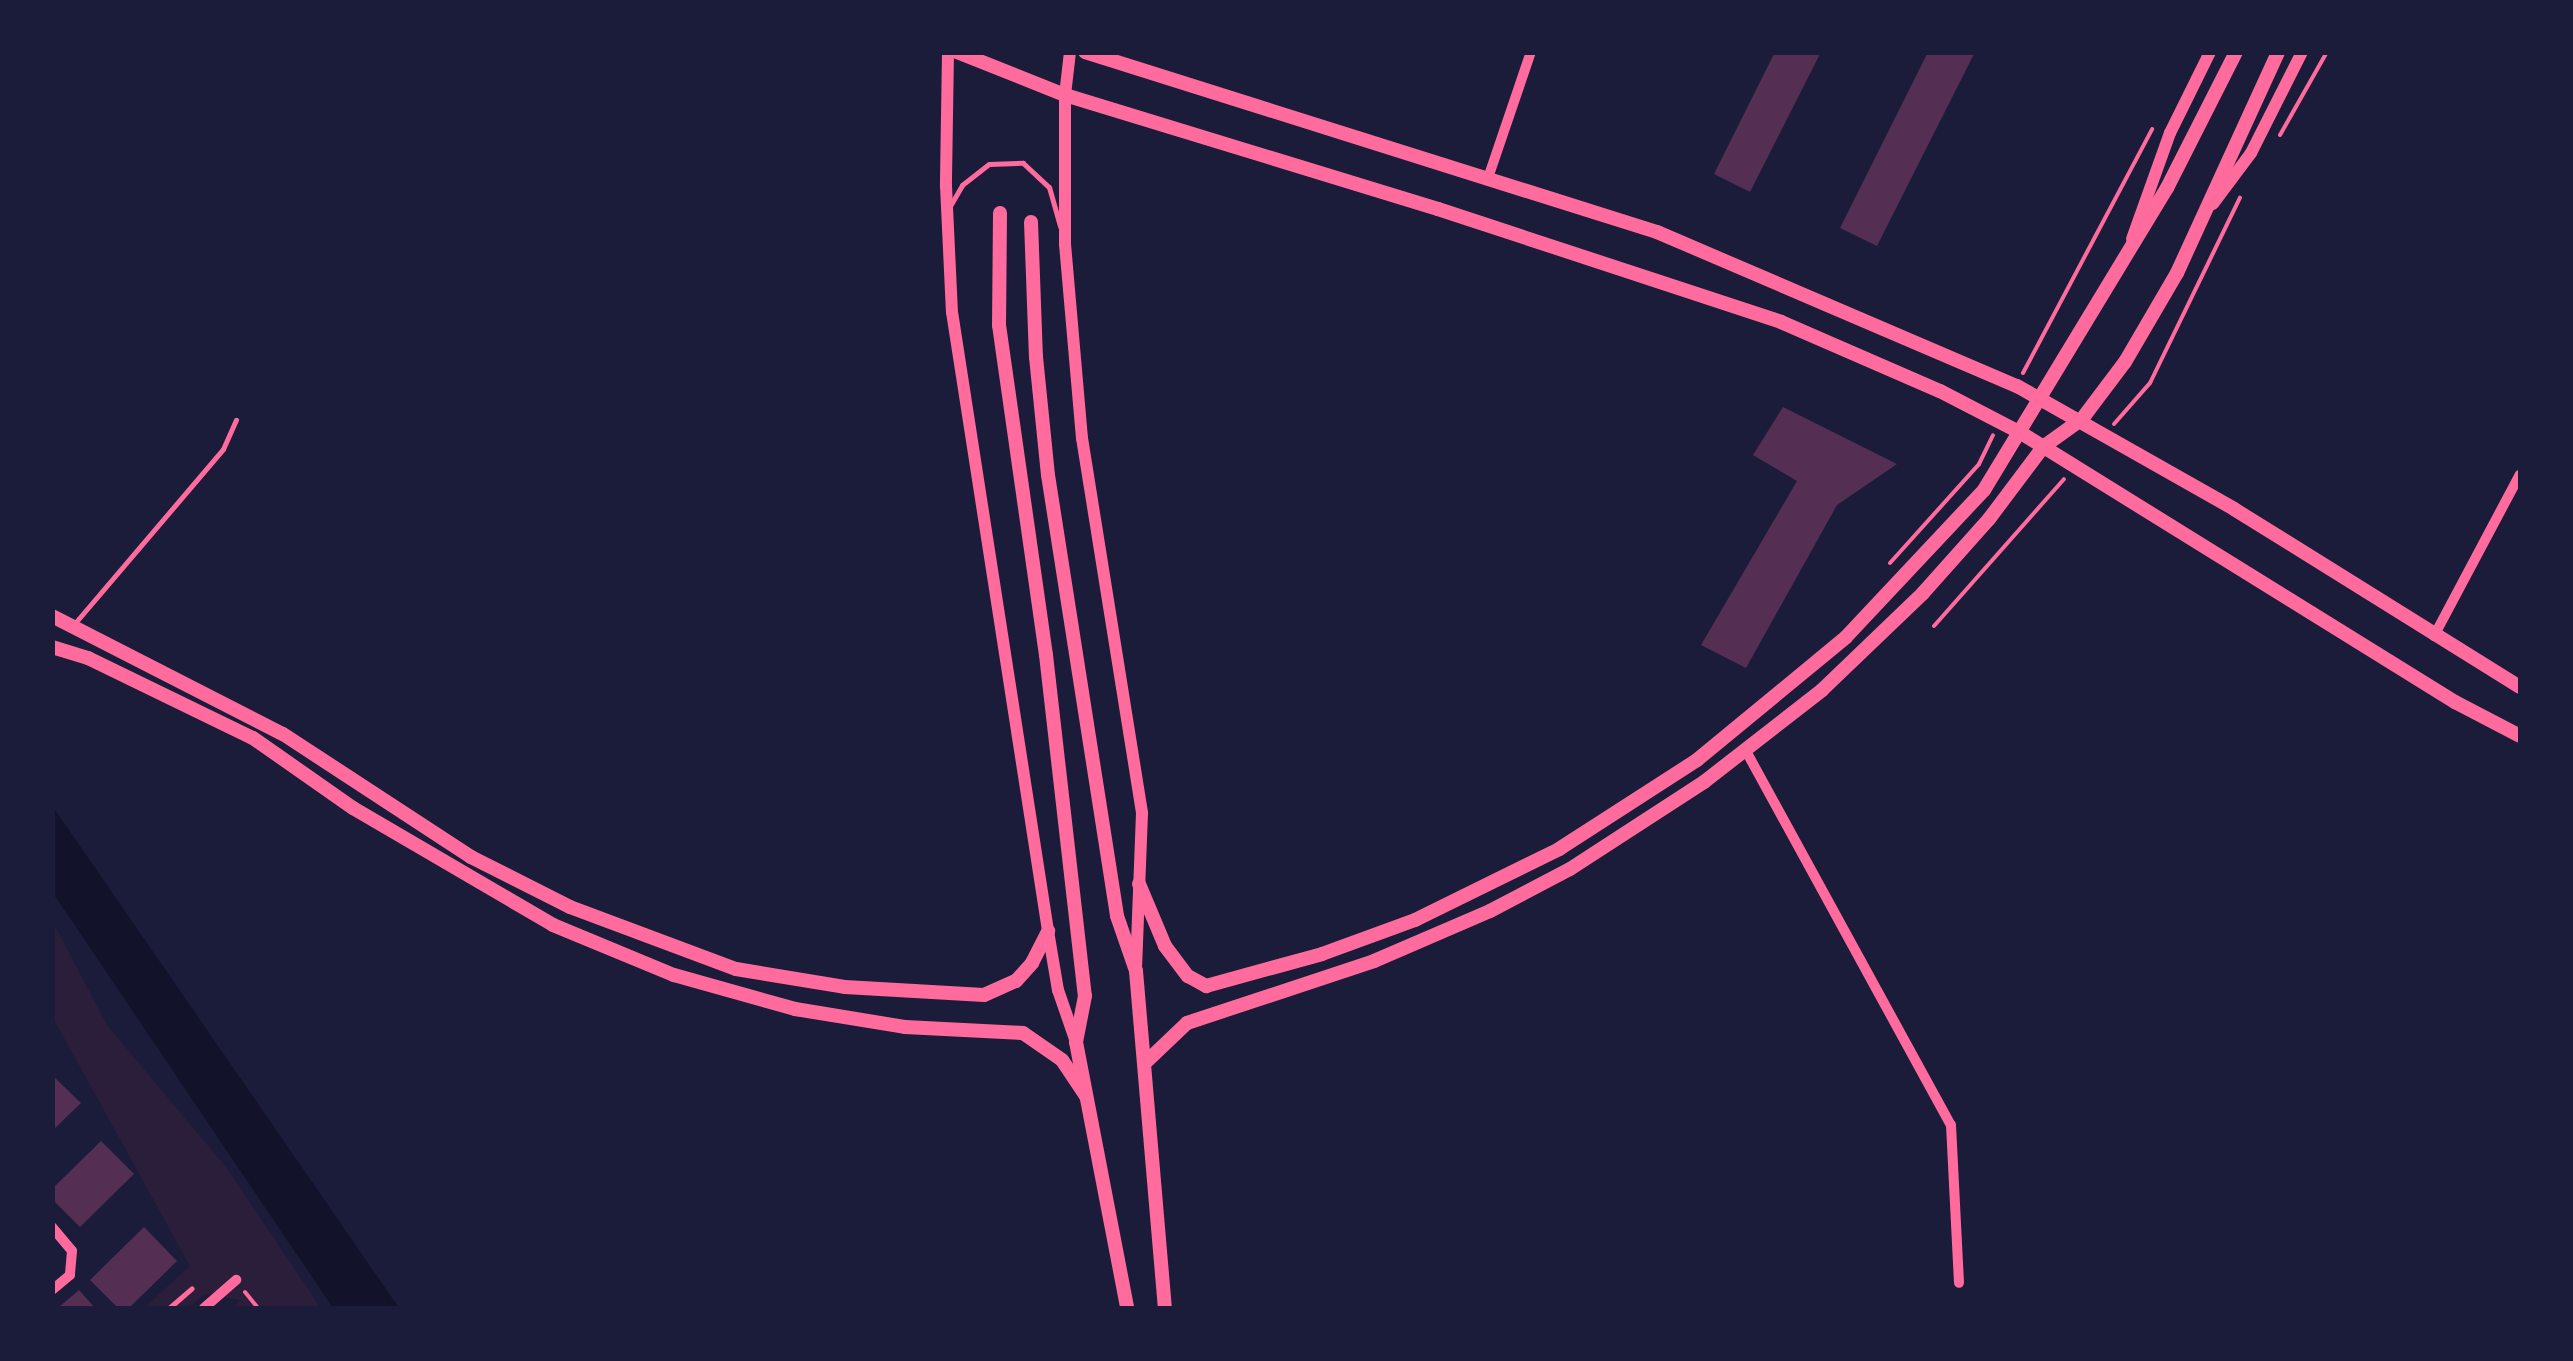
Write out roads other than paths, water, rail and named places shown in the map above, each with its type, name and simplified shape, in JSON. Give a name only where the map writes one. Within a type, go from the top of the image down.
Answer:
[{"type":"main road","points":[[956,52],[1065,95],[1455,215],[1781,322],[2021,433],[2455,702],[2520,736]]},
{"type":"main road","points":[[1085,52],[1675,239],[2040,396],[2520,687]]},
{"type":"main road","points":[[1139,884],[1154,928],[1188,976],[1206,986],[1366,939],[1529,864],[1697,760],[1820,660],[1934,547],[1984,490],[2124,262],[2236,52]]},
{"type":"main road","points":[[1144,1063],[1187,1023],[1341,974],[1527,892],[1645,822],[1746,751],[1822,690],[1923,593],[1988,520],[2043,448],[2082,420],[2125,362],[2177,273],[2278,52]]},
{"type":"main road","points":[[1000,213],[999,325],[1046,655],[1085,996],[1076,1042],[1126,1308]]},
{"type":"main road","points":[[1031,222],[1036,358],[1048,475],[1117,916],[1136,971],[1164,1308]]},
{"type":"main road","points":[[52,616],[283,734],[471,857],[570,907],[736,969],[845,987],[984,994],[1016,981],[1032,963],[1048,931]]},
{"type":"main road","points":[[52,647],[88,658],[253,738],[352,808],[553,924],[674,975],[795,1009],[905,1027],[1023,1033],[1062,1060],[1086,1096]]},
{"type":"street","points":[[948,52],[947,210],[952,312],[1058,990],[1076,1042]]},
{"type":"street","points":[[1070,52],[1065,95],[1065,244],[1082,438],[1142,813],[1136,971]]},
{"type":"street","points":[[1488,178],[1530,52]]},
{"type":"street","points":[[2124,262],[2170,133],[2210,52]]},
{"type":"street","points":[[2177,273],[2215,200],[2251,154],[2302,52]]},
{"type":"street","points":[[2434,636],[2520,474]]},
{"type":"street","points":[[1746,751],[1951,1125],[1959,1283]]},
{"type":"street","points":[[52,1227],[72,1251],[70,1276],[52,1290]]},
{"type":"street","points":[[204,1308],[236,1280]]},
{"type":"lane","points":[[947,210],[962,185],[989,164],[1022,163],[1049,187],[1065,244]]},
{"type":"lane","points":[[73,625],[223,449],[236,420]]},
{"type":"lane","points":[[169,1308],[192,1288]]}]
